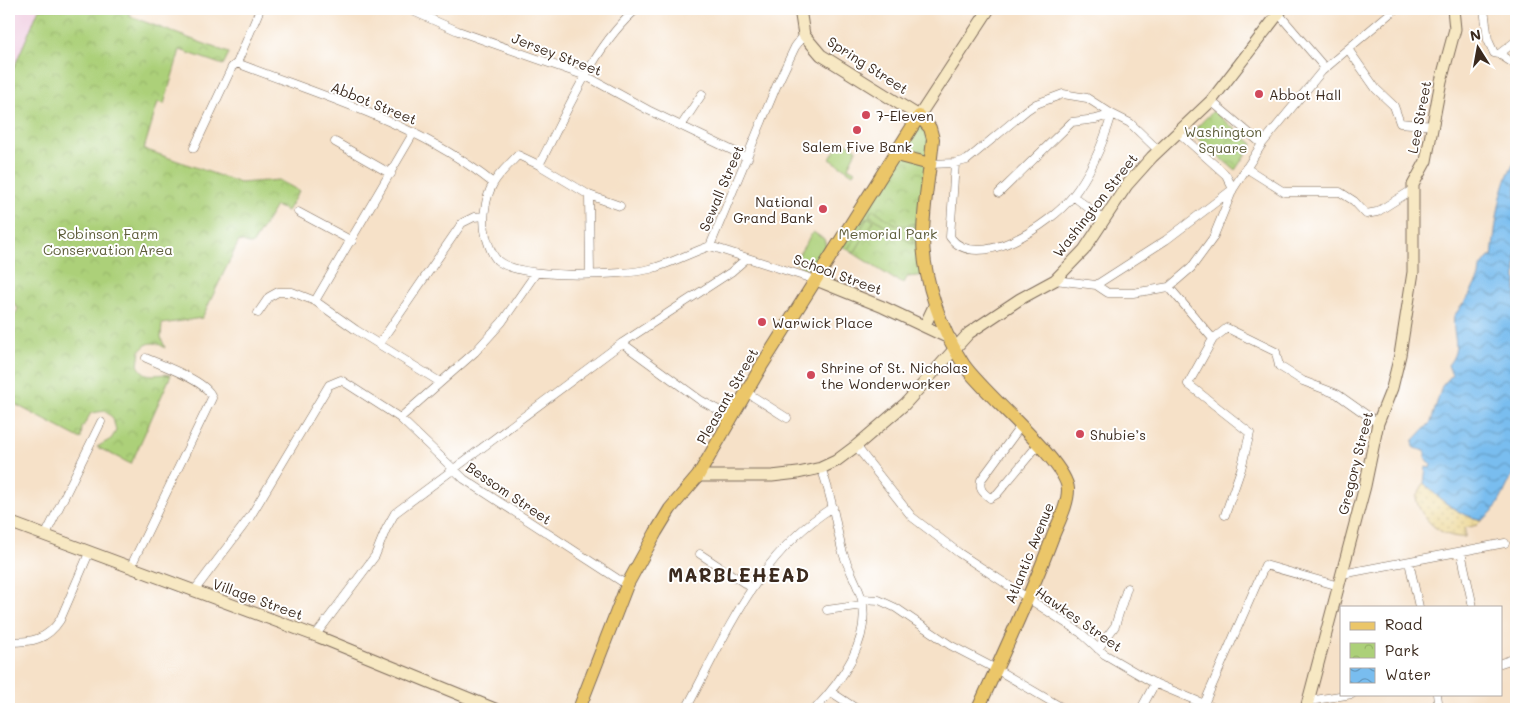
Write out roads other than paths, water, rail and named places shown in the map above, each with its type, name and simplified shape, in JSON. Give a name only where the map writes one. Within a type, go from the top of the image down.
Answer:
[{"type":"main road","points":[[800,9],[804,35]]},
{"type":"main road","name":"Pleasant Street","points":[[579,709],[627,585],[670,509],[698,476],[746,392],[919,116],[989,9]]},
{"type":"main road","name":"Lee Street","points":[[1412,190],[1426,162],[1441,82],[1455,29],[1453,9]]},
{"type":"main road","name":"Washington Street","points":[[698,476],[772,476],[821,468],[836,461],[856,446],[905,404],[954,344],[987,319],[1055,280],[1084,250],[1127,184],[1212,101],[1280,11]]},
{"type":"main road","name":"Spring Street","points":[[804,35],[821,55],[919,116]]},
{"type":"main road","name":"Atlantic Avenue","points":[[919,116],[932,132],[923,243],[926,267],[935,304],[954,344],[978,383],[1038,445],[1063,475],[1068,488],[1067,498],[1028,599],[978,709]]},
{"type":"main road","points":[[896,155],[930,164]]},
{"type":"main road","name":"Gregory Street","points":[[1307,705],[1365,486],[1378,423],[1392,388],[1396,372],[1413,272],[1412,190]]},
{"type":"main road","name":"School Street","points":[[816,280],[925,325],[954,344]]},
{"type":"main road","points":[[925,325],[935,304]]},
{"type":"main road","name":"Village Street","points":[[9,522],[315,636],[495,709]]},
{"type":"street","points":[[194,148],[232,67],[237,63],[260,9]]},
{"type":"street","name":"Jersey Street","points":[[408,9],[458,31],[586,76],[681,126],[748,158]]},
{"type":"street","points":[[539,165],[604,45],[619,26],[637,9]]},
{"type":"street","points":[[1484,9],[1488,40],[1497,54],[1516,66]]},
{"type":"street","points":[[1055,280],[1096,285],[1108,294],[1133,293],[1169,287],[1191,268],[1213,238],[1233,189],[1262,144],[1325,68],[1390,10]]},
{"type":"street","points":[[1280,11],[1325,68]]},
{"type":"street","name":"Sewall Street","points":[[484,216],[488,244],[496,259],[512,268],[536,273],[615,275],[650,269],[710,246],[776,87],[795,47],[804,35]]},
{"type":"street","points":[[1497,54],[1516,40]]},
{"type":"street","points":[[1348,49],[1376,89],[1394,106],[1400,123],[1434,126]]},
{"type":"street","name":"Abbot Street","points":[[237,63],[414,132],[467,162],[493,184]]},
{"type":"street","points":[[681,126],[702,94]]},
{"type":"street","points":[[930,164],[955,163],[967,160],[1017,117],[1050,98],[1063,94],[1087,98],[1130,123],[1159,151]]},
{"type":"street","points":[[1212,101],[1262,144]]},
{"type":"street","points":[[999,193],[1072,122],[1096,119],[1112,114]]},
{"type":"street","points":[[955,163],[950,237],[956,245],[977,250],[1012,242],[1056,214],[1073,196],[1098,154],[1112,114]]},
{"type":"street","points":[[315,301],[352,241],[414,132]]},
{"type":"street","points":[[1179,133],[1226,175],[1233,189]]},
{"type":"street","points":[[335,142],[391,174]]},
{"type":"street","points":[[379,344],[462,223],[469,219],[484,216],[493,184],[518,155],[539,165],[589,196],[620,206]]},
{"type":"street","points":[[1246,168],[1284,192],[1340,192],[1354,201],[1366,214],[1377,212],[1412,190]]},
{"type":"street","points":[[1096,285],[1166,240],[1233,189]]},
{"type":"street","points":[[589,196],[590,274]]},
{"type":"street","points":[[1073,196],[1103,219]]},
{"type":"street","points":[[298,212],[352,241]]},
{"type":"street","name":"School Street","points":[[710,246],[816,280]]},
{"type":"street","points":[[315,636],[375,556],[395,513],[622,343],[731,272],[747,258]]},
{"type":"street","points":[[400,418],[474,352],[502,322],[536,273]]},
{"type":"street","points":[[1169,287],[1213,339]]},
{"type":"street","points":[[258,313],[269,297],[278,292],[292,292],[315,301],[440,382]]},
{"type":"street","points":[[1225,515],[1241,469],[1250,433],[1188,384],[1213,339],[1227,328],[1276,352],[1279,366],[1303,381],[1337,394],[1378,423]]},
{"type":"street","points":[[622,343],[700,400],[731,418]]},
{"type":"street","points":[[130,568],[212,398],[209,390],[200,383],[146,358]]},
{"type":"street","name":"Bessom Street","points":[[199,593],[250,517],[329,384],[336,380],[344,382],[400,418],[464,479],[627,585]]},
{"type":"street","points":[[746,392],[787,418]]},
{"type":"street","points":[[45,536],[101,422]]},
{"type":"street","points":[[1020,427],[981,480],[980,487],[982,492],[990,498],[997,494],[1038,445]]},
{"type":"street","name":"Hawkes Street","points":[[856,446],[912,517],[959,553],[995,575],[1081,634],[1098,649],[1155,683],[1216,709]]},
{"type":"street","points":[[815,709],[842,680],[858,641],[864,618],[862,602],[848,568],[829,488],[821,468]]},
{"type":"street","points":[[686,709],[735,614],[770,562],[816,517],[833,507]]},
{"type":"street","points":[[1204,704],[1265,565],[1340,580],[1409,562],[1505,543]]},
{"type":"street","points":[[1461,552],[1473,606]]},
{"type":"street","points":[[9,642],[35,641],[44,638],[54,630],[90,553]]},
{"type":"street","points":[[700,554],[752,588]]},
{"type":"street","points":[[1409,562],[1419,606]]},
{"type":"street","points":[[1098,649],[1115,626],[1127,588]]},
{"type":"street","points":[[827,610],[879,600],[896,608],[950,645],[996,669],[1064,709]]},
{"type":"street","points":[[1502,663],[1516,658]]},
{"type":"street","points":[[1141,709],[1155,683]]},
{"type":"street","points":[[831,692],[858,709]]},
{"type":"street","points":[[1307,705],[1344,696]]},
{"type":"street","points":[[1437,696],[1439,709]]},
{"type":"water","points":[[1516,161],[1516,469],[1494,510],[1482,520],[1465,515],[1450,506],[1424,483],[1426,467],[1431,468],[1432,465],[1425,457],[1425,451],[1414,448],[1413,441],[1431,422],[1442,386],[1452,375],[1448,365],[1455,353],[1456,347],[1454,316],[1469,296],[1479,277],[1480,268],[1489,257],[1492,257],[1502,192],[1510,169]]},
{"type":"place","name":"Abbot Hall","points":[[1259,94]]},
{"type":"place","name":"7-Eleven","points":[[866,115]]},
{"type":"place","name":"Salem Five Bank","points":[[857,130]]},
{"type":"place","name":"National Grand Bank","points":[[823,209]]},
{"type":"place","name":"Warwick Place","points":[[762,322]]},
{"type":"place","name":"Shrine of St. Nicholas the Wonderworker","points":[[811,375]]},
{"type":"place","name":"Shubie’s","points":[[1080,434]]},
{"type":"district","name":"MARBLEHEAD","points":[[739,574]]},
{"type":"park label","name":"Washington Square","points":[[1223,140]]},
{"type":"park label","name":"Memorial Park","points":[[888,233]]},
{"type":"park label","name":"Robinson Farm Conservation Area","points":[[108,242]]}]
